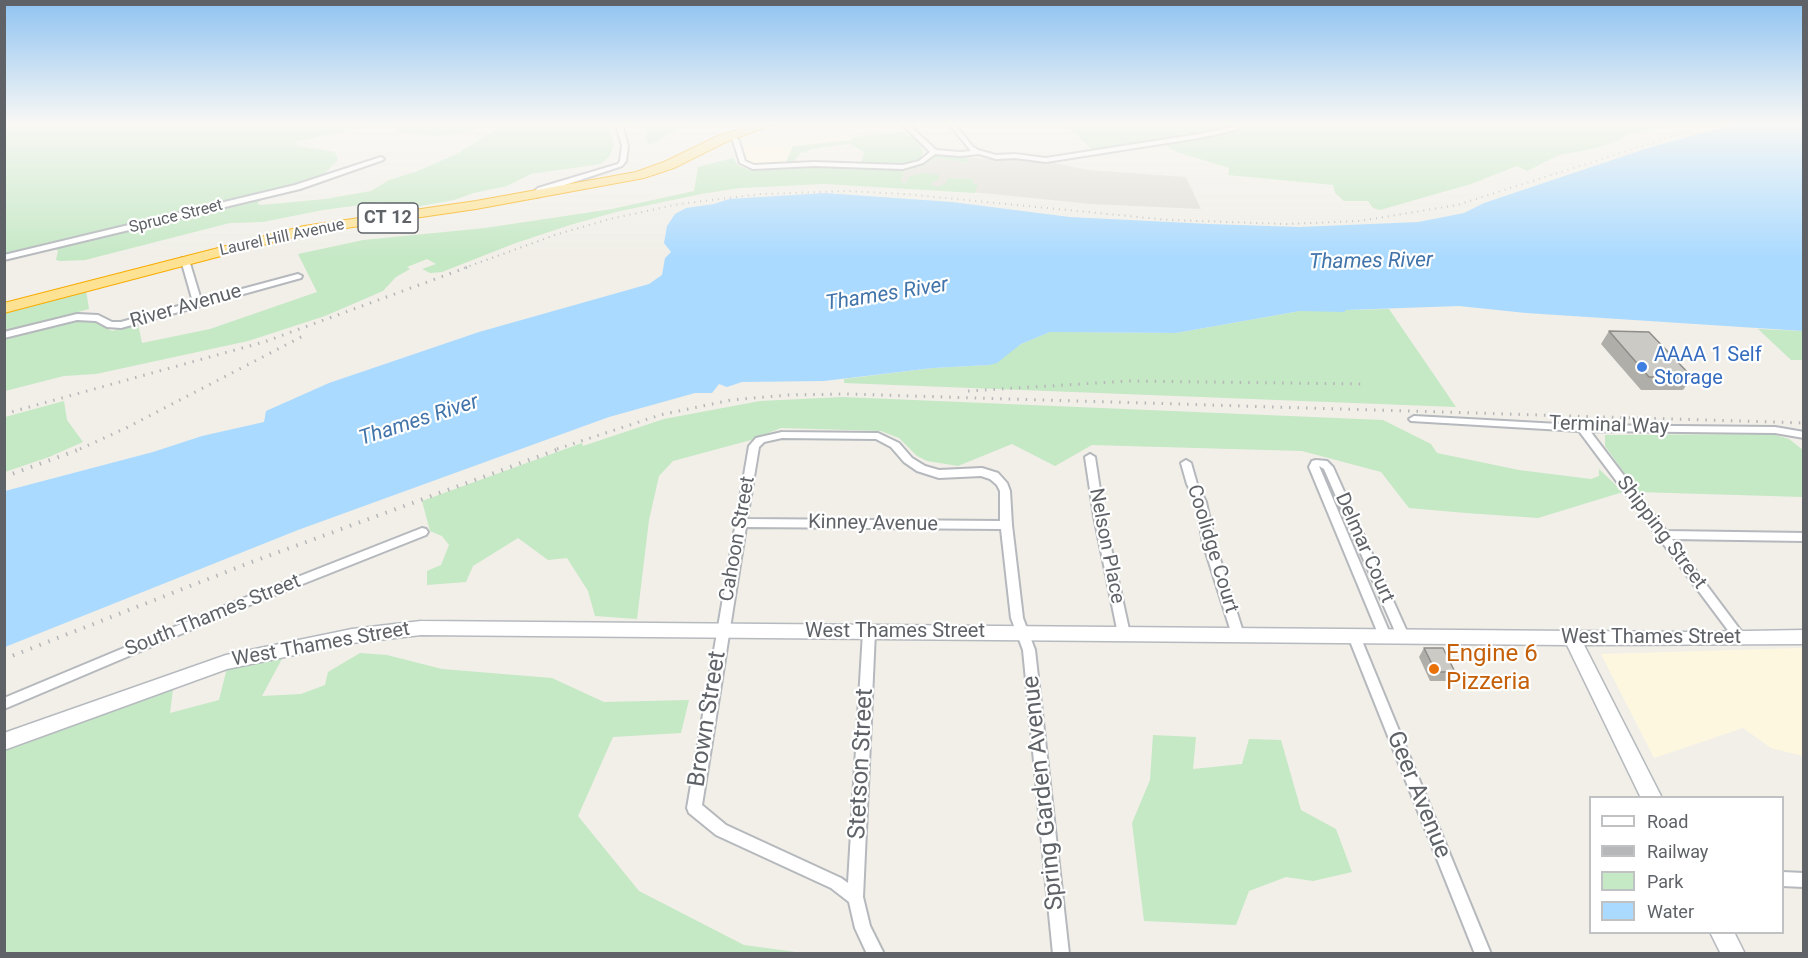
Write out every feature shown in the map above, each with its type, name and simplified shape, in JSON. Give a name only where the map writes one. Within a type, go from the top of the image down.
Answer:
[{"type":"highway","name":"Laurel Hill Avenue","points":[[4,308],[310,228],[536,195],[645,174],[657,169]]},
{"type":"main road","name":"West Thames Street","points":[[4,742],[226,662],[296,646],[377,632],[476,626],[722,631],[1572,638],[1803,637]]},
{"type":"main road","points":[[1572,638],[1651,796]]},
{"type":"main road","points":[[1721,934],[1734,954]]},
{"type":"street","name":"Spruce Street","points":[[4,258],[297,188],[353,169]]},
{"type":"street","points":[[536,195],[541,189],[608,169]]},
{"type":"street","points":[[185,260],[198,304]]},
{"type":"street","name":"River Avenue","points":[[4,335],[77,317],[98,318],[110,325],[121,325],[297,276]]},
{"type":"street","name":"Terminal Way","points":[[1414,419],[1582,428],[1763,430],[1799,434]]},
{"type":"street","name":"Shipping Street","points":[[1582,428],[1740,638]]},
{"type":"street","points":[[1799,434],[1803,442]]},
{"type":"street","name":"Spring Garden Avenue","points":[[754,446],[760,440],[782,435],[878,436],[896,445],[908,460],[929,471],[939,474],[982,472],[994,476],[1002,483],[1005,491],[1006,525],[1017,618],[1029,650],[1061,954]]},
{"type":"street","name":"Cahoon Street","points":[[722,631],[754,446]]},
{"type":"street","name":"Nelson Place","points":[[1090,457],[1099,516],[1124,634]]},
{"type":"street","name":"Coolidge Court","points":[[1186,463],[1192,484],[1201,502],[1209,543],[1238,635]]},
{"type":"street","name":"Delmar Court","points":[[1320,463],[1328,467],[1394,636],[1314,464],[1320,463]]},
{"type":"street","name":"Kinney Avenue","points":[[741,523],[1006,525]]},
{"type":"street","name":"South Thames Street","points":[[4,704],[217,614],[422,532]]},
{"type":"street","points":[[1662,535],[1803,537]]},
{"type":"street","name":"Brown Street","points":[[722,631],[694,808],[721,830],[836,883],[855,897]]},
{"type":"street","name":"Stetson Street","points":[[869,632],[855,897],[863,928],[876,954]]},
{"type":"street","name":"Geer Avenue","points":[[1354,636],[1483,954]]},
{"type":"street","points":[[1784,879],[1803,880]]},
{"type":"shaded area","points":[[913,169],[1082,169],[1186,177],[1201,209],[1091,204],[942,189],[928,184],[901,182],[904,171]]},
{"type":"shaded area","points":[[1803,648],[1803,756],[1771,748],[1743,728],[1654,758],[1601,654]]},
{"type":"green space","points":[[4,169],[329,169],[324,174],[292,185],[258,202],[261,205],[325,199],[371,191],[389,180],[423,169],[568,169],[531,174],[507,186],[454,200],[409,208],[383,202],[323,210],[263,222],[230,223],[85,260],[56,260],[58,251],[54,247],[5,255]]},
{"type":"green space","points":[[698,169],[747,169],[754,171],[777,169],[913,169],[904,171],[901,182],[906,183],[910,176],[924,173],[939,175],[939,179],[930,184],[938,187],[946,183],[947,178],[973,179],[973,184],[978,185],[975,193],[825,184],[740,188],[701,194],[616,212],[570,225],[513,244],[442,272],[430,273],[422,269],[436,264],[427,259],[407,267],[410,269],[396,277],[383,291],[325,316],[248,341],[96,374],[64,376],[5,391],[4,340],[67,323],[86,321],[97,323],[112,331],[138,324],[142,343],[210,329],[317,292],[298,254],[363,240],[485,228],[612,209],[694,191]]},
{"type":"green space","points":[[1229,169],[1510,169],[1471,184],[1380,210],[1373,208],[1368,201],[1344,201],[1335,193],[1333,185],[1228,175]]},
{"type":"green space","points":[[86,290],[89,309],[5,332],[5,311]]},
{"type":"green space","points":[[1389,309],[1456,407],[844,383],[844,379],[933,368],[989,365],[1021,344],[1050,332],[1176,333],[1300,311]]},
{"type":"green space","points":[[1758,329],[1803,331],[1803,360],[1791,360]]},
{"type":"green space","points":[[843,397],[1383,420],[1431,444],[1437,453],[1519,470],[1591,479],[1599,476],[1599,469],[1623,492],[1538,518],[1466,513],[1409,508],[1381,472],[1302,451],[1092,445],[1055,466],[1012,444],[958,466],[927,461],[917,456],[899,438],[881,431],[781,428],[751,440],[673,461],[659,476],[649,520],[637,619],[595,616],[588,591],[567,558],[548,560],[518,538],[473,566],[466,582],[427,585],[427,571],[441,565],[449,545],[442,536],[430,531],[422,501],[582,443],[583,446],[664,419],[760,401]]},
{"type":"green space","points":[[64,401],[67,420],[83,442],[5,472],[5,417]]},
{"type":"green space","points":[[1772,434],[1789,439],[1803,450],[1803,497],[1638,492],[1605,446],[1605,435]]},
{"type":"green space","points":[[360,653],[387,655],[442,669],[552,678],[604,702],[689,700],[681,733],[613,737],[578,816],[639,891],[744,945],[803,953],[5,954],[5,751],[173,689],[170,713],[219,700],[227,668],[283,657],[262,696],[301,694],[325,685],[328,672]]},
{"type":"green space","points":[[1153,735],[1196,737],[1193,769],[1242,764],[1249,739],[1281,740],[1301,810],[1336,829],[1352,872],[1313,881],[1286,877],[1249,891],[1236,925],[1144,921],[1132,823],[1150,780]]},
{"type":"water","name":"Thames River","points":[[1586,169],[1803,169],[1803,331],[1526,313],[1459,306],[1346,310],[1344,312],[1300,311],[1176,333],[1050,332],[1021,344],[997,363],[989,365],[933,368],[824,381],[742,382],[727,387],[719,384],[712,393],[695,393],[609,417],[298,530],[5,647],[5,491],[153,452],[202,436],[264,422],[266,411],[329,383],[479,332],[649,284],[662,275],[665,258],[671,252],[664,243],[667,226],[675,214],[686,208],[714,204],[729,199],[825,193],[952,202],[1070,217],[1299,227],[1418,222],[1464,213],[1484,203]]},
{"type":"building","points":[[1609,331],[1649,332],[1692,377],[1649,377]]},
{"type":"building","points":[[1424,648],[1443,648],[1455,672],[1436,672]]},
{"type":"railway","points":[[464,268],[558,234],[610,219],[679,204],[761,194],[848,191],[905,194],[1169,220],[1288,224],[1360,221],[1457,205],[1571,169]]},
{"type":"railway","points":[[4,414],[264,342],[468,267]]},
{"type":"railway","points":[[80,449],[126,428],[303,336]]},
{"type":"railway","points":[[968,391],[1129,381],[1366,384]]},
{"type":"railway","points":[[557,449],[660,415],[731,400],[788,395],[846,394],[1804,423]]},
{"type":"railway","points":[[4,477],[83,448]]},
{"type":"railway","points":[[4,659],[249,563],[562,448]]},
{"type":"place","name":"AAAA 1 Self Storage","points":[[1642,367]]},
{"type":"place","name":"Engine 6 Pizzeria","points":[[1434,669]]}]
